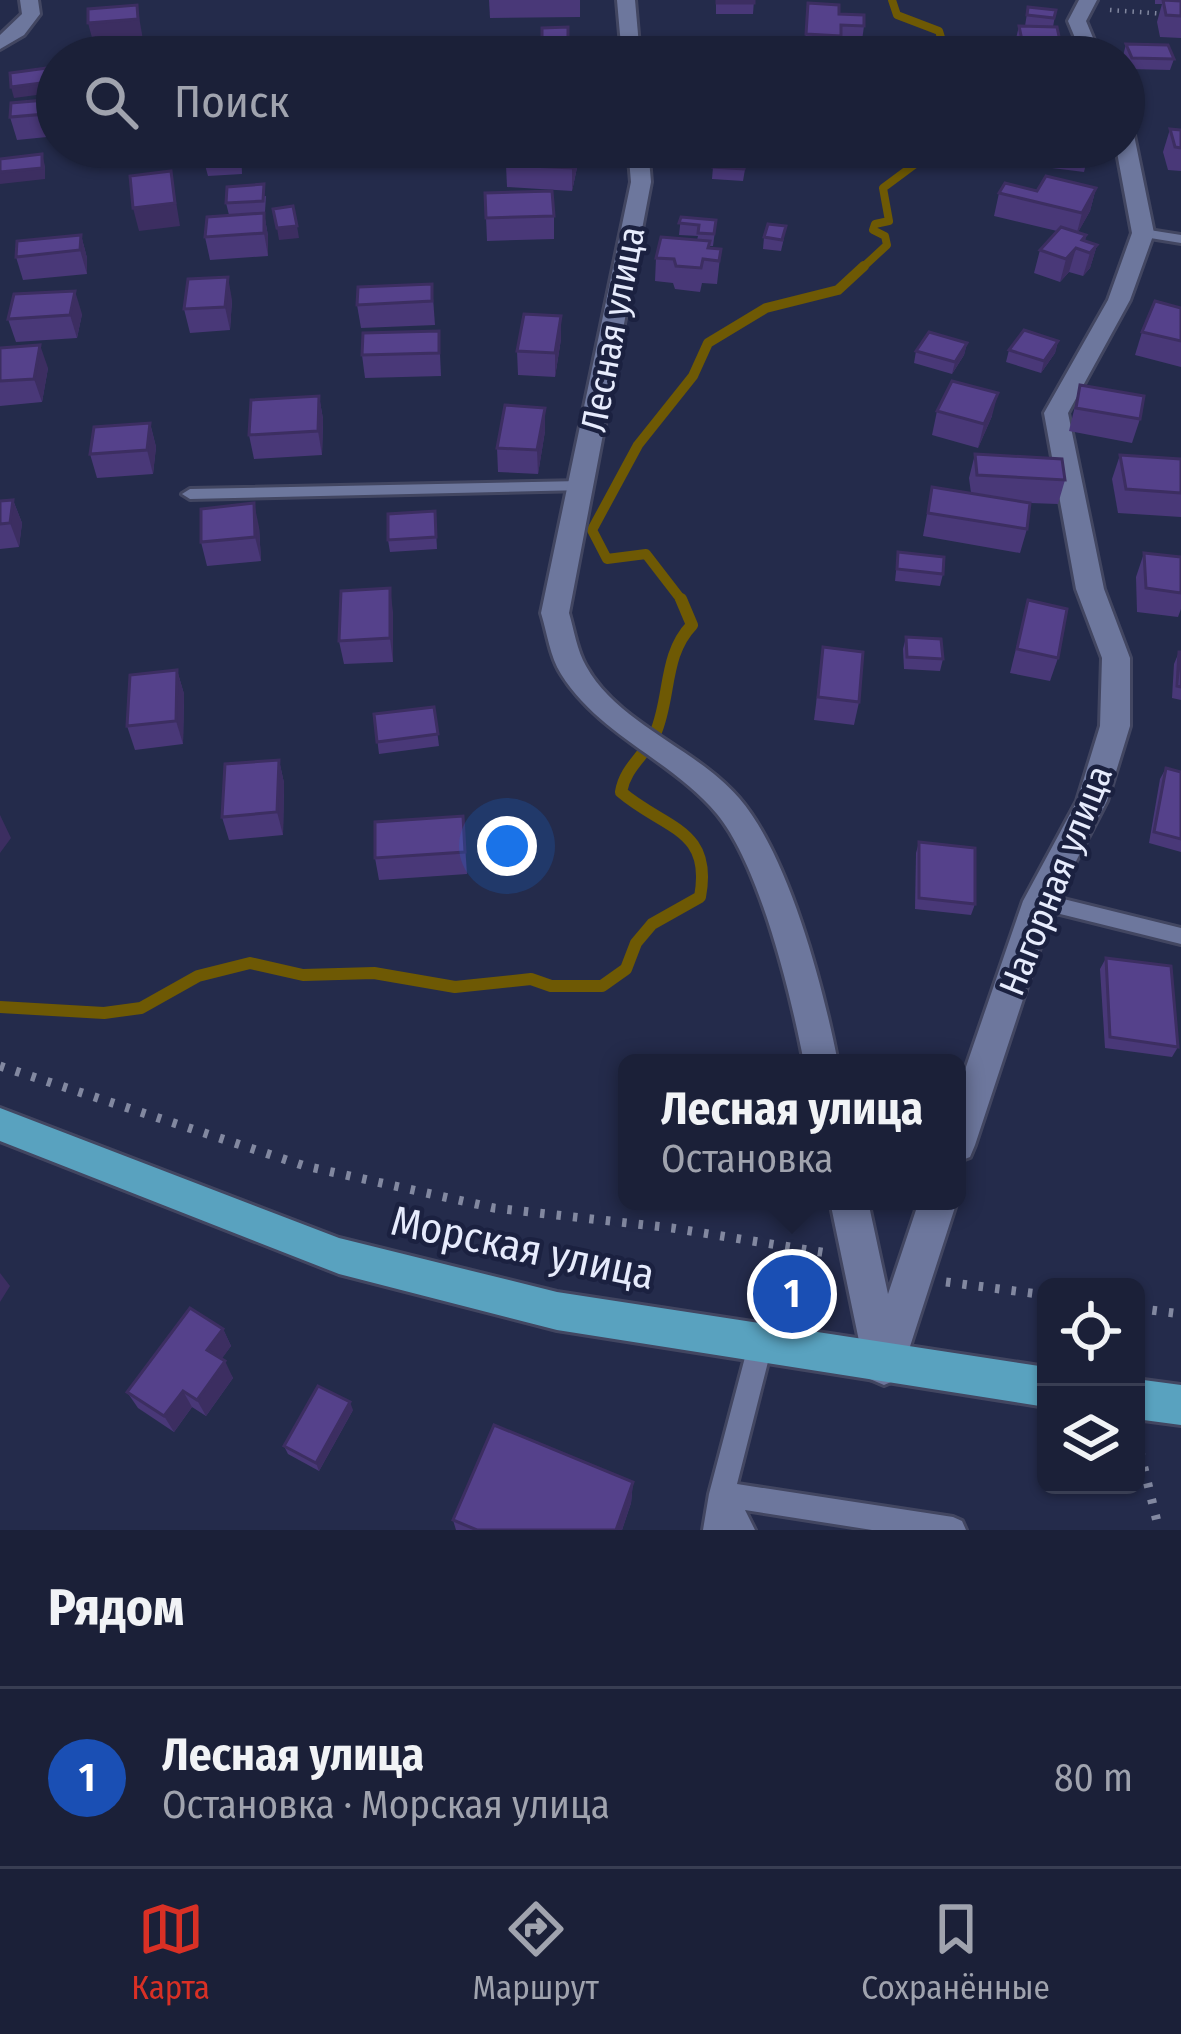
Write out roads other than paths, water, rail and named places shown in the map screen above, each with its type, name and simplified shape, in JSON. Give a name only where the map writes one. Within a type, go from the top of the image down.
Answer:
[{"type":"main road","name":"Морская улица","points":[[0,1124],[339,1256],[557,1311],[1039,1386]]},
{"type":"main road","points":[[1145,1400],[1181,1405]]},
{"type":"street","points":[[0,43],[31,14],[29,0]]},
{"type":"street","points":[[626,0],[629,36]]},
{"type":"street","points":[[1083,36],[1077,21],[1086,4]]},
{"type":"street","name":"Лесная улица","points":[[640,168],[641,182],[554,613],[571,667],[594,698],[724,801],[755,841],[819,1054]]},
{"type":"street","name":"Нагорная улица","points":[[966,1118],[1039,901],[1091,801],[1114,726],[1116,658],[1090,589],[1057,413],[1119,300],[1142,233],[1130,168]]},
{"type":"street","points":[[851,1210],[884,1365]]},
{"type":"street","points":[[884,1365],[935,1210]]},
{"type":"lane","points":[[1142,233],[1181,238]]},
{"type":"lane","points":[[190,494],[581,486]]},
{"type":"lane","points":[[1039,901],[1181,936]]},
{"type":"lane","points":[[716,1530],[761,1342]]},
{"type":"lane","points":[[722,1494],[742,1530]]},
{"type":"lane","points":[[722,1494],[953,1530]]},
{"type":"waterway","points":[[892,0],[897,15],[939,31],[941,36]]},
{"type":"waterway","points":[[861,269],[887,245],[885,236],[873,230],[875,224],[889,221],[883,188],[910,168]]},
{"type":"waterway","points":[[681,600],[646,554],[607,559],[592,530],[638,445],[693,376],[708,343],[766,308],[838,290],[864,266]]},
{"type":"waterway","points":[[0,1007],[104,1013],[141,1008],[198,976],[250,963],[303,975],[374,973],[455,987],[531,979],[551,986],[602,986],[626,969],[636,943],[652,924],[700,897],[702,874],[692,843],[621,792],[655,734],[676,650],[692,625],[681,600]]},
{"type":"place","name":"Лесная улица","points":[[792,1294]]}]
